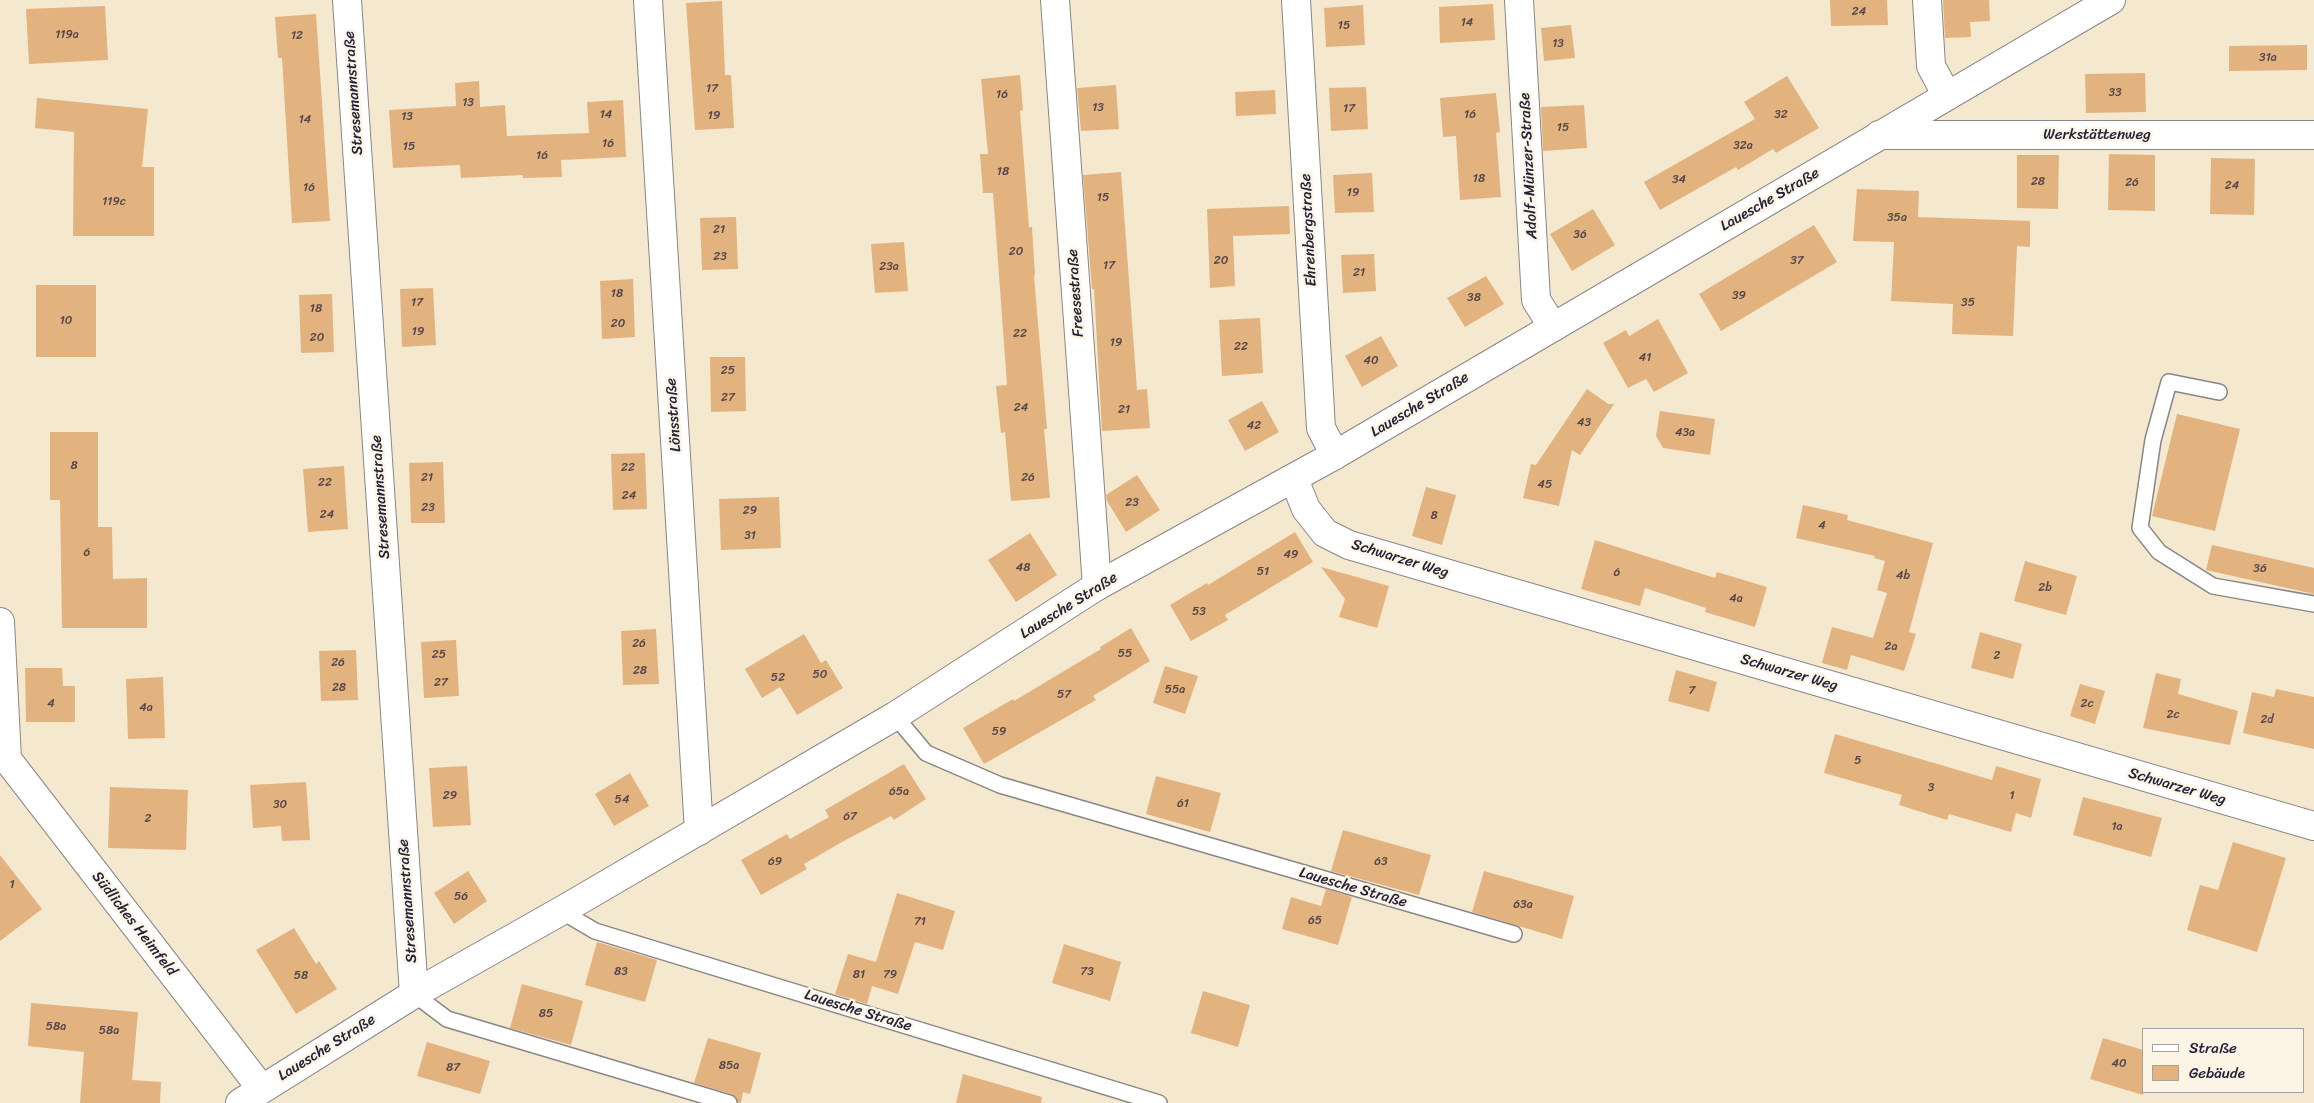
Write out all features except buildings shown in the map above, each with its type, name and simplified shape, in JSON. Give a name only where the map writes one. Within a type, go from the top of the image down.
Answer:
[{"type":"street","name":"Stresemannstraße","points":[[347,0],[414,994]]},
{"type":"street","name":"Lönsstraße","points":[[648,0],[699,831]]},
{"type":"street","name":"Freesestraße","points":[[1054,0],[1097,586]]},
{"type":"street","name":"Ehrenbergstraße","points":[[1296,0],[1320,428],[1335,455]]},
{"type":"street","name":"Adolf-Münzer-Straße","points":[[1519,0],[1536,300],[1553,327]]},
{"type":"street","points":[[1927,0],[1931,66],[1947,96]]},
{"type":"street","name":"Lauesche Straße","points":[[251,1096],[414,994],[561,911],[894,716],[1097,586],[1294,479],[2111,0]]},
{"type":"street","name":"Werkstättenweg","points":[[1879,136],[2314,136]]},
{"type":"street","name":"Schwarzer Weg","points":[[1294,479],[1306,509],[1325,533],[1349,545],[2314,826]]},
{"type":"street","name":"Südliches Heimfeld","points":[[0,622],[4,760],[251,1096]]},
{"type":"lane","points":[[2219,392],[2169,382],[2153,440],[2140,528],[2159,552],[2213,586],[2314,604]]},
{"type":"lane","name":"Lauesche Straße","points":[[894,716],[926,753],[1000,785],[1514,934]]},
{"type":"lane","name":"Lauesche Straße","points":[[561,911],[595,931],[1160,1103]]},
{"type":"lane","points":[[414,994],[447,1019],[729,1103]]}]
